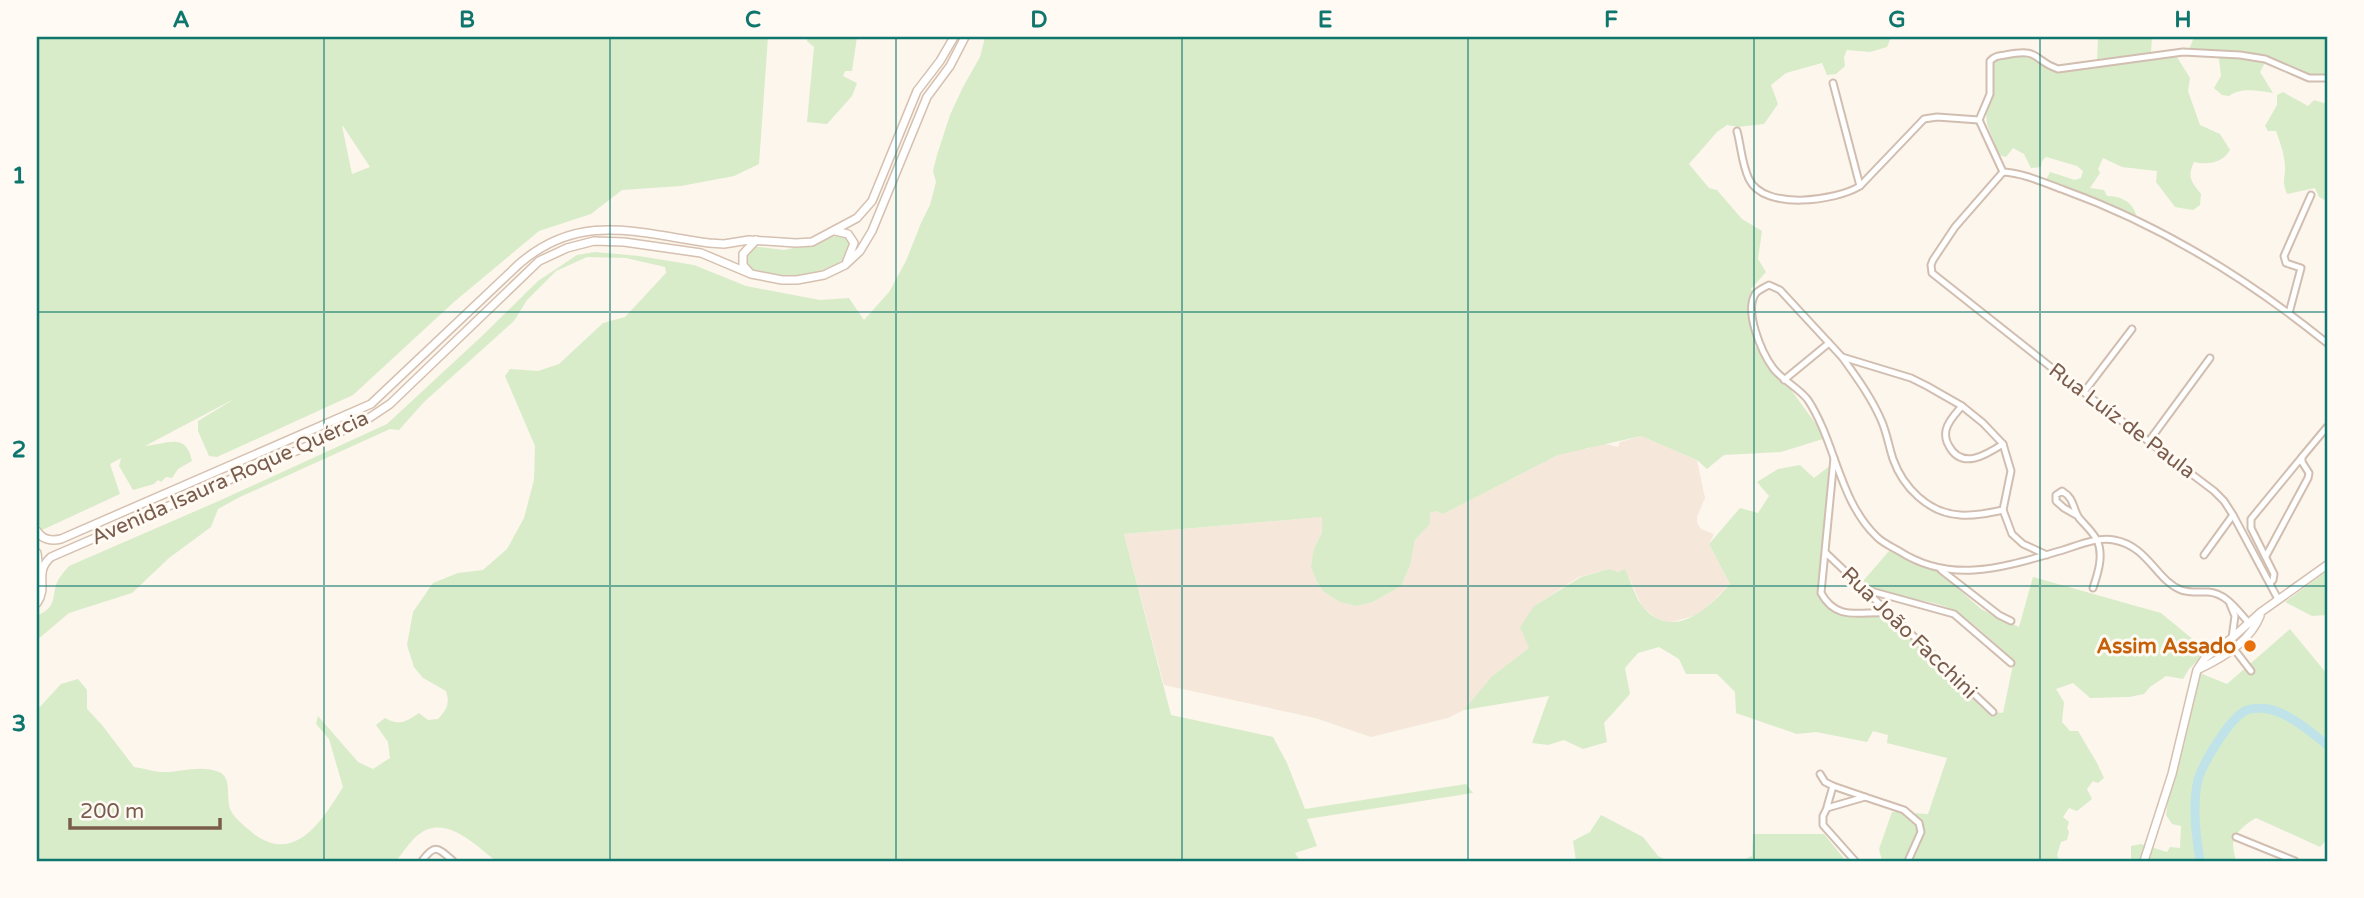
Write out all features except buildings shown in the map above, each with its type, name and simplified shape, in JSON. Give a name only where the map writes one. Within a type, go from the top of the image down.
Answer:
[{"type":"main road","name":"Avenida Isaura Roque Quércia","points":[[37,531],[46,539],[61,539],[371,404],[519,264],[558,238],[614,229],[709,243],[757,240],[796,243],[812,242],[835,231],[857,218],[872,201],[917,92],[954,37]]},
{"type":"main road","name":"Avenida Isaura Roque Quércia","points":[[40,575],[45,563],[61,552],[245,474],[378,413],[511,286],[550,254],[579,244],[608,240],[701,253],[751,274],[782,280],[824,275],[845,265],[860,251],[872,231],[927,97],[958,54],[965,37]]},
{"type":"main road","points":[[835,231],[848,234],[854,243],[845,265]]},
{"type":"main road","points":[[751,274],[742,260],[744,251],[757,240]]},
{"type":"main road","points":[[37,553],[42,592],[37,603]]},
{"type":"main road","points":[[2197,670],[2234,649],[2261,612],[2327,565]]},
{"type":"main road","points":[[2144,861],[2172,774],[2197,670],[2205,658],[2250,626]]},
{"type":"main road","points":[[2232,638],[2231,645],[2234,649]]},
{"type":"street","points":[[2327,78],[2309,78],[2273,62],[2240,55],[2183,52],[2064,69],[2023,51],[1993,57],[1990,61],[1990,94],[1979,120],[2003,172],[2028,177],[2103,204],[2206,256],[2290,313],[2327,343]]},
{"type":"street","points":[[1833,83],[1860,186]]},
{"type":"street","points":[[1737,131],[1749,179],[1756,188],[1766,194],[1805,202],[1851,191],[1860,186],[1924,120],[1937,117],[1979,120]]},
{"type":"street","name":"Rua Luíz de Paula","points":[[2003,172],[1955,227],[1933,260],[1932,273],[2214,491],[2233,515],[2278,599]]},
{"type":"street","points":[[2290,313],[2301,268],[2286,263],[2284,256],[2311,195]]},
{"type":"street","points":[[2003,510],[1977,515],[1956,515],[1934,507],[1914,495],[1900,475],[1884,425],[1873,403],[1842,357],[1776,287],[1769,285],[1757,291],[1751,308],[1762,352],[1784,380],[1807,398],[1834,455],[1850,501],[1877,537],[1912,560],[1941,570],[1958,571],[1985,570],[2096,540],[2113,540],[2125,543],[2146,556],[2169,582],[2182,591],[2216,593],[2229,601],[2250,626]]},
{"type":"street","points":[[2084,392],[2132,329]]},
{"type":"street","points":[[1784,380],[1829,343]]},
{"type":"street","points":[[1842,357],[1911,378],[1962,405],[2003,443],[2011,471],[2003,510],[2012,534],[2023,544],[2047,555]]},
{"type":"street","points":[[2149,441],[2210,358]]},
{"type":"street","points":[[1962,405],[1948,424],[1945,433],[1955,454],[1964,459],[1976,459],[2003,443]]},
{"type":"street","points":[[2270,583],[2275,577],[2252,528],[2251,519],[2327,427]]},
{"type":"street","points":[[1834,455],[1821,593],[1825,601],[1839,611],[1853,614],[1888,613]]},
{"type":"street","points":[[2266,556],[2308,478],[2302,457]]},
{"type":"street","points":[[1831,489],[1837,486],[1845,488]]},
{"type":"street","points":[[2078,516],[2064,508],[2056,500],[2056,495],[2062,491],[2071,497],[2078,516],[2096,540],[2099,570],[2093,588]]},
{"type":"street","points":[[2204,555],[2233,515]]},
{"type":"street","points":[[2023,544],[2027,551],[2026,560]]},
{"type":"street","name":"Rua João Facchini","points":[[1826,553],[1993,712]]},
{"type":"street","points":[[1941,570],[1999,615],[2011,621]]},
{"type":"street","points":[[1954,582],[1958,571]]},
{"type":"street","points":[[1864,589],[1954,614],[2011,663]]},
{"type":"street","points":[[1871,613],[1882,595]]},
{"type":"street","points":[[2229,601],[2235,616],[2232,638]]},
{"type":"street","points":[[2234,649],[2251,671]]},
{"type":"street","points":[[1820,774],[1825,782],[1833,786],[1904,810],[1919,823],[1921,832],[1908,861]]},
{"type":"street","points":[[1833,786],[1823,816],[1823,825],[1855,861]]},
{"type":"street","points":[[1827,808],[1865,796]]},
{"type":"street","points":[[2236,837],[2295,861]]},
{"type":"street","points":[[422,861],[430,850],[439,849],[453,861]]},
{"type":"shaded area","points":[[1641,436],[1697,460],[1705,498],[1697,523],[1701,529],[1714,534],[1709,544],[1730,584],[1700,614],[1669,623],[1656,618],[1642,606],[1625,569],[1618,572],[1609,569],[1579,577],[1534,606],[1529,648],[1491,677],[1464,710],[1448,718],[1371,737],[1315,718],[1164,685],[1124,534],[1322,517],[1322,533],[1314,548],[1324,592],[1340,602],[1356,606],[1373,602],[1401,586],[1410,566],[1415,540],[1430,524],[1430,513],[1436,511],[1443,514],[1558,455],[1577,448],[1587,449],[1602,443],[1618,447],[1620,442]]},
{"type":"green space","points":[[37,37],[768,37],[759,164],[734,176],[681,186],[622,190],[591,214],[539,231],[454,302],[353,395],[217,457],[209,456],[198,431],[198,421],[236,398],[145,446],[174,442],[185,446],[192,461],[178,469],[172,478],[166,477],[161,482],[158,480],[154,484],[133,490],[119,466],[121,458],[110,464],[120,494],[40,531],[37,513]],"holes":[[[343,126],[370,167],[352,174]]]},
{"type":"green space","points":[[808,37],[857,37],[852,71],[845,71],[843,76],[857,83],[852,96],[827,124],[807,122],[814,47],[807,41]]},
{"type":"green space","points":[[985,37],[1891,37],[1887,47],[1870,52],[1847,50],[1844,57],[1845,66],[1836,74],[1827,75],[1822,63],[1786,73],[1771,85],[1778,104],[1764,124],[1738,127],[1727,125],[1717,132],[1689,164],[1709,188],[1717,190],[1742,219],[1762,231],[1758,259],[1766,272],[1751,289],[1753,292],[1747,310],[1755,346],[1784,380],[1826,438],[1781,452],[1724,455],[1707,469],[1697,460],[1641,436],[1558,455],[1443,514],[1436,511],[1430,513],[1430,524],[1415,540],[1410,566],[1401,586],[1373,602],[1356,606],[1340,602],[1324,592],[1311,567],[1314,548],[1322,533],[1322,517],[1124,534],[1171,715],[1273,737],[1287,763],[1305,809],[1466,784],[1473,793],[1307,819],[1317,846],[1295,853],[1300,861],[496,861],[459,834],[439,828],[428,829],[418,835],[396,861],[37,861],[37,710],[61,684],[78,679],[87,690],[87,709],[134,767],[160,772],[197,769],[219,772],[226,779],[229,806],[235,817],[254,834],[269,842],[283,844],[307,834],[327,812],[343,787],[329,739],[316,724],[318,716],[358,762],[373,769],[390,758],[388,742],[376,725],[385,718],[402,722],[419,713],[428,720],[438,719],[447,706],[448,699],[446,691],[423,678],[414,667],[407,645],[413,612],[433,583],[458,573],[483,570],[507,549],[524,518],[534,480],[535,446],[505,376],[510,369],[538,371],[559,364],[603,323],[625,317],[666,273],[665,267],[626,258],[587,257],[556,271],[527,300],[514,321],[424,402],[399,430],[390,429],[218,509],[211,527],[169,558],[132,593],[69,613],[37,640],[37,616],[50,607],[57,582],[69,566],[387,424],[538,281],[577,255],[595,252],[639,256],[694,265],[746,286],[820,300],[849,298],[864,320],[889,292],[906,261],[930,205],[936,182],[933,171],[950,115],[980,57]]},
{"type":"green space","points":[[2098,37],[2152,37],[2151,52],[2139,55],[2141,62],[2175,54],[2190,78],[2188,91],[2200,125],[2220,134],[2230,150],[2215,162],[2194,162],[2191,179],[2201,194],[2200,205],[2193,210],[2175,207],[2156,182],[2157,171],[2122,167],[2103,158],[2098,169],[2100,173],[2090,188],[2104,190],[2107,196],[2118,197],[2127,202],[2134,209],[2137,219],[2045,182],[2050,172],[2075,180],[2081,178],[2083,171],[2077,166],[2046,157],[2041,167],[2031,168],[2024,154],[2013,148],[2006,157],[1999,155],[1987,124],[1986,111],[1994,87],[1994,59],[2026,53],[2057,71],[2097,62]]},
{"type":"green space","points":[[2194,37],[2327,37],[2327,77],[2312,77],[2266,61],[2260,72],[2273,93],[2244,91],[2229,96],[2222,95],[2214,88],[2221,76],[2219,59],[2206,50],[2189,50]]},
{"type":"green space","points":[[2283,92],[2308,106],[2314,100],[2327,104],[2327,201],[2319,197],[2315,188],[2287,194],[2280,143],[2276,131],[2268,131],[2265,126],[2277,105],[2277,95]]},
{"type":"green space","points":[[840,234],[852,244],[848,255],[841,262],[817,272],[773,277],[752,272],[743,264],[745,250],[751,246],[784,250],[817,243]]},
{"type":"green space","points":[[1800,465],[1814,478],[1831,465],[1821,592],[1831,607],[1853,614],[1888,613],[1993,712],[2003,713],[2014,660],[1977,627],[1945,606],[1864,589],[1864,580],[1889,551],[1940,573],[1981,609],[2019,627],[2033,577],[2161,613],[2207,651],[2183,679],[2166,676],[2144,694],[2090,698],[2073,683],[2056,689],[2064,702],[2062,722],[2070,731],[2078,731],[2104,778],[2098,783],[2093,781],[2087,789],[2092,799],[2077,811],[2069,808],[2063,817],[2069,822],[2069,832],[2067,840],[2061,842],[2057,855],[2059,861],[1882,861],[1879,849],[1892,812],[1928,814],[1947,758],[1887,743],[1888,735],[1873,731],[1867,742],[1816,732],[1797,734],[1736,713],[1735,692],[1717,674],[1686,674],[1679,659],[1659,647],[1638,653],[1625,668],[1630,694],[1604,723],[1607,742],[1583,749],[1564,740],[1548,745],[1532,743],[1549,696],[1464,710],[1491,677],[1529,648],[1520,627],[1534,606],[1581,577],[1609,569],[1618,572],[1625,569],[1644,608],[1667,622],[1690,618],[1712,603],[1730,584],[1709,544],[1740,508],[1758,513],[1769,496],[1757,482],[1778,469]]},
{"type":"green space","points":[[2327,571],[2327,615],[2312,616],[2285,602]]},
{"type":"green space","points":[[2290,629],[2327,674],[2327,840],[2320,847],[2256,818],[2236,835],[2233,844],[2236,861],[2131,861],[2131,846],[2141,844],[2167,852],[2170,847],[2180,848],[2181,826],[2172,824],[2166,815],[2175,749],[2200,673],[2227,684]]},
{"type":"green space","points":[[1601,815],[1643,837],[1658,856],[1668,861],[1576,861],[1573,841],[1590,832]]},
{"type":"green space","points":[[1753,834],[1824,834],[1846,861],[1741,861],[1752,856]]},
{"type":"waterway","points":[[2200,861],[2195,811],[2198,780],[2218,741],[2240,714],[2255,709],[2276,711],[2327,745]]},
{"type":"place","name":"Assim Assado","points":[[2250,646]]}]
